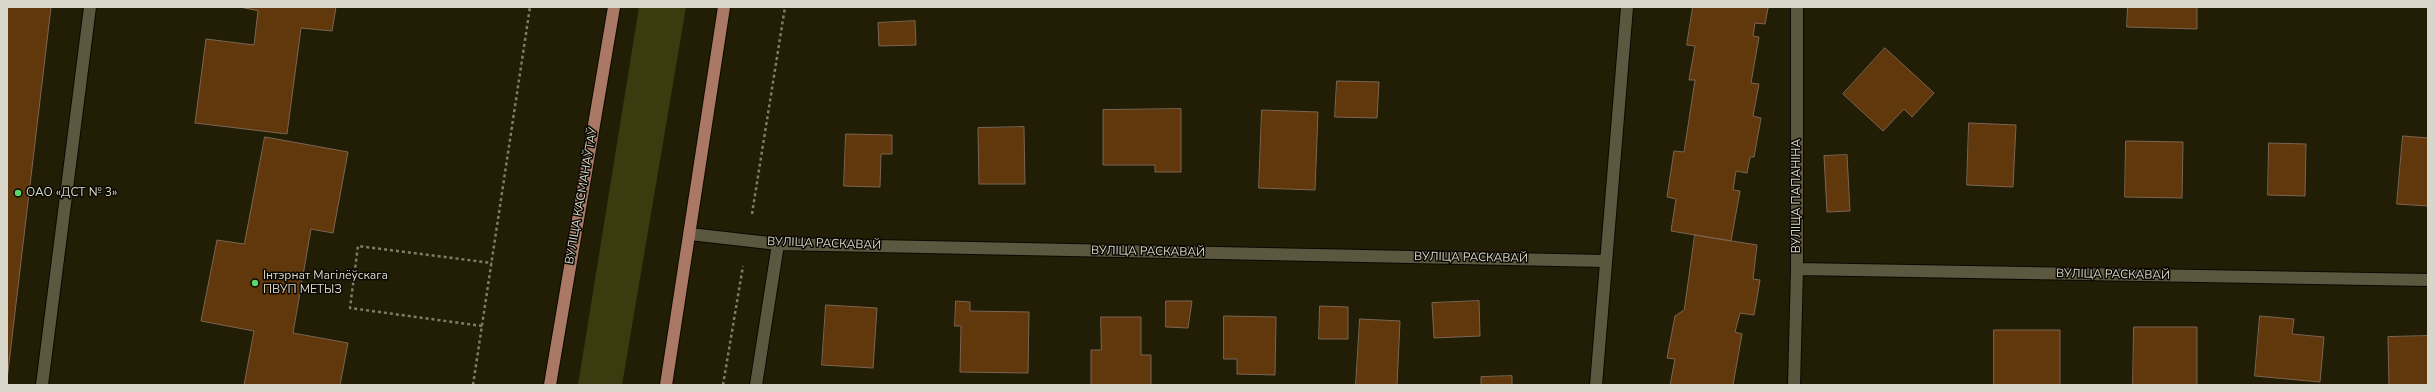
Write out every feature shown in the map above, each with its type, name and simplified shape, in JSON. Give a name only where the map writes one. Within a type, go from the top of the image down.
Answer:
[{"type":"main road","name":"ВУЛІЦА КАСМАНАЎТАЎ","points":[[550,385],[614,7]]},
{"type":"main road","points":[[666,385],[724,7]]},
{"type":"street","points":[[42,385],[90,7]]},
{"type":"street","points":[[1596,385],[1627,7]]},
{"type":"street","name":"ВУЛІЦА ПАПАНІНА","points":[[1794,385],[1798,269],[1797,7]]},
{"type":"street","name":"ВУЛІЦА РАСКАВАЙ","points":[[690,234],[778,244],[1606,261]]},
{"type":"street","points":[[756,385],[778,244]]},
{"type":"street","name":"ВУЛІЦА РАСКАВАЙ","points":[[1798,269],[2428,280]]},
{"type":"path","points":[[473,385],[530,7]]},
{"type":"path","points":[[724,385],[785,7]]},
{"type":"path","points":[[482,326],[350,308],[358,246],[492,263]]},
{"type":"shaded area","points":[[639,7],[686,7],[622,385],[578,385]]},
{"type":"building","name":"ОАО «ДСТ № 3»","points":[[7,7],[51,7],[7,380]]},
{"type":"building","points":[[240,7],[336,7],[332,31],[301,28],[287,134],[195,123],[206,39],[254,45],[258,11]]},
{"type":"building","points":[[1693,7],[1771,7],[1768,8],[1765,24],[1755,23],[1753,36],[1759,37],[1751,83],[1759,84],[1753,116],[1761,118],[1754,157],[1750,157],[1747,173],[1736,171],[1733,190],[1740,191],[1731,241],[1671,231],[1676,199],[1667,197],[1674,151],[1684,152],[1695,80],[1689,80],[1695,46],[1687,45]]},
{"type":"building","points":[[2128,7],[2197,7],[2197,29],[2127,27]]},
{"type":"building","points":[[915,21],[916,45],[879,46],[878,23]]},
{"type":"building","points":[[1885,48],[1934,93],[1912,117],[1904,109],[1883,131],[1843,94]]},
{"type":"building","points":[[1337,81],[1379,82],[1377,118],[1335,117]]},
{"type":"building","points":[[1181,109],[1181,172],[1155,172],[1155,165],[1103,165],[1103,110]]},
{"type":"building","points":[[1262,110],[1318,112],[1315,190],[1259,188]]},
{"type":"building","points":[[1969,123],[2016,125],[2013,187],[1967,185]]},
{"type":"building","points":[[1024,127],[1025,184],[979,184],[978,128]]},
{"type":"building","points":[[846,134],[892,135],[892,154],[881,154],[880,187],[844,186]]},
{"type":"building","points":[[2403,136],[2428,138],[2428,206],[2397,204]]},
{"type":"building","name":"Інтэрнат Магілёўскага ПВУП МЕТЫЗ","points":[[265,137],[348,152],[333,233],[311,229],[293,333],[348,343],[340,385],[244,385],[254,331],[201,321],[217,240],[244,244]]},
{"type":"building","points":[[2126,141],[2183,142],[2182,198],[2125,197]]},
{"type":"building","points":[[2269,143],[2306,144],[2305,196],[2268,195]]},
{"type":"building","points":[[1847,155],[1850,211],[1827,212],[1824,156]]},
{"type":"building","points":[[1695,235],[1757,245],[1753,279],[1760,280],[1754,315],[1740,313],[1735,332],[1742,334],[1733,385],[1670,385],[1675,359],[1667,358],[1675,316],[1684,310]]},
{"type":"building","points":[[956,301],[970,302],[970,311],[1029,312],[1028,373],[960,372],[961,326],[955,326]]},
{"type":"building","points":[[1166,301],[1192,301],[1188,328],[1166,327]]},
{"type":"building","points":[[1479,301],[1480,336],[1434,338],[1432,303]]},
{"type":"building","points":[[826,305],[877,308],[873,368],[822,365]]},
{"type":"building","points":[[1320,306],[1348,307],[1348,339],[1319,339]]},
{"type":"building","points":[[1224,316],[1276,317],[1275,375],[1237,374],[1237,359],[1224,359]]},
{"type":"building","points":[[2260,316],[2294,319],[2292,334],[2324,337],[2320,382],[2255,376]]},
{"type":"building","points":[[1101,317],[1141,317],[1141,355],[1151,355],[1151,385],[1091,385],[1091,350],[1101,350]]},
{"type":"building","points":[[1360,319],[1400,321],[1397,385],[1356,385]]},
{"type":"building","points":[[2134,327],[2197,327],[2197,385],[2133,385]]},
{"type":"building","points":[[1994,330],[2060,330],[2060,385],[1994,385]]},
{"type":"building","points":[[2428,336],[2428,385],[2389,385],[2388,337]]},
{"type":"building","points":[[1512,376],[1512,385],[1481,385],[1481,377]]},
{"type":"place","name":"ОАО «ДСТ № 3»","points":[[18,193]]},
{"type":"place","name":"Інтэрнат Магілёўскага ПВУП МЕТЫЗ","points":[[255,283]]}]
